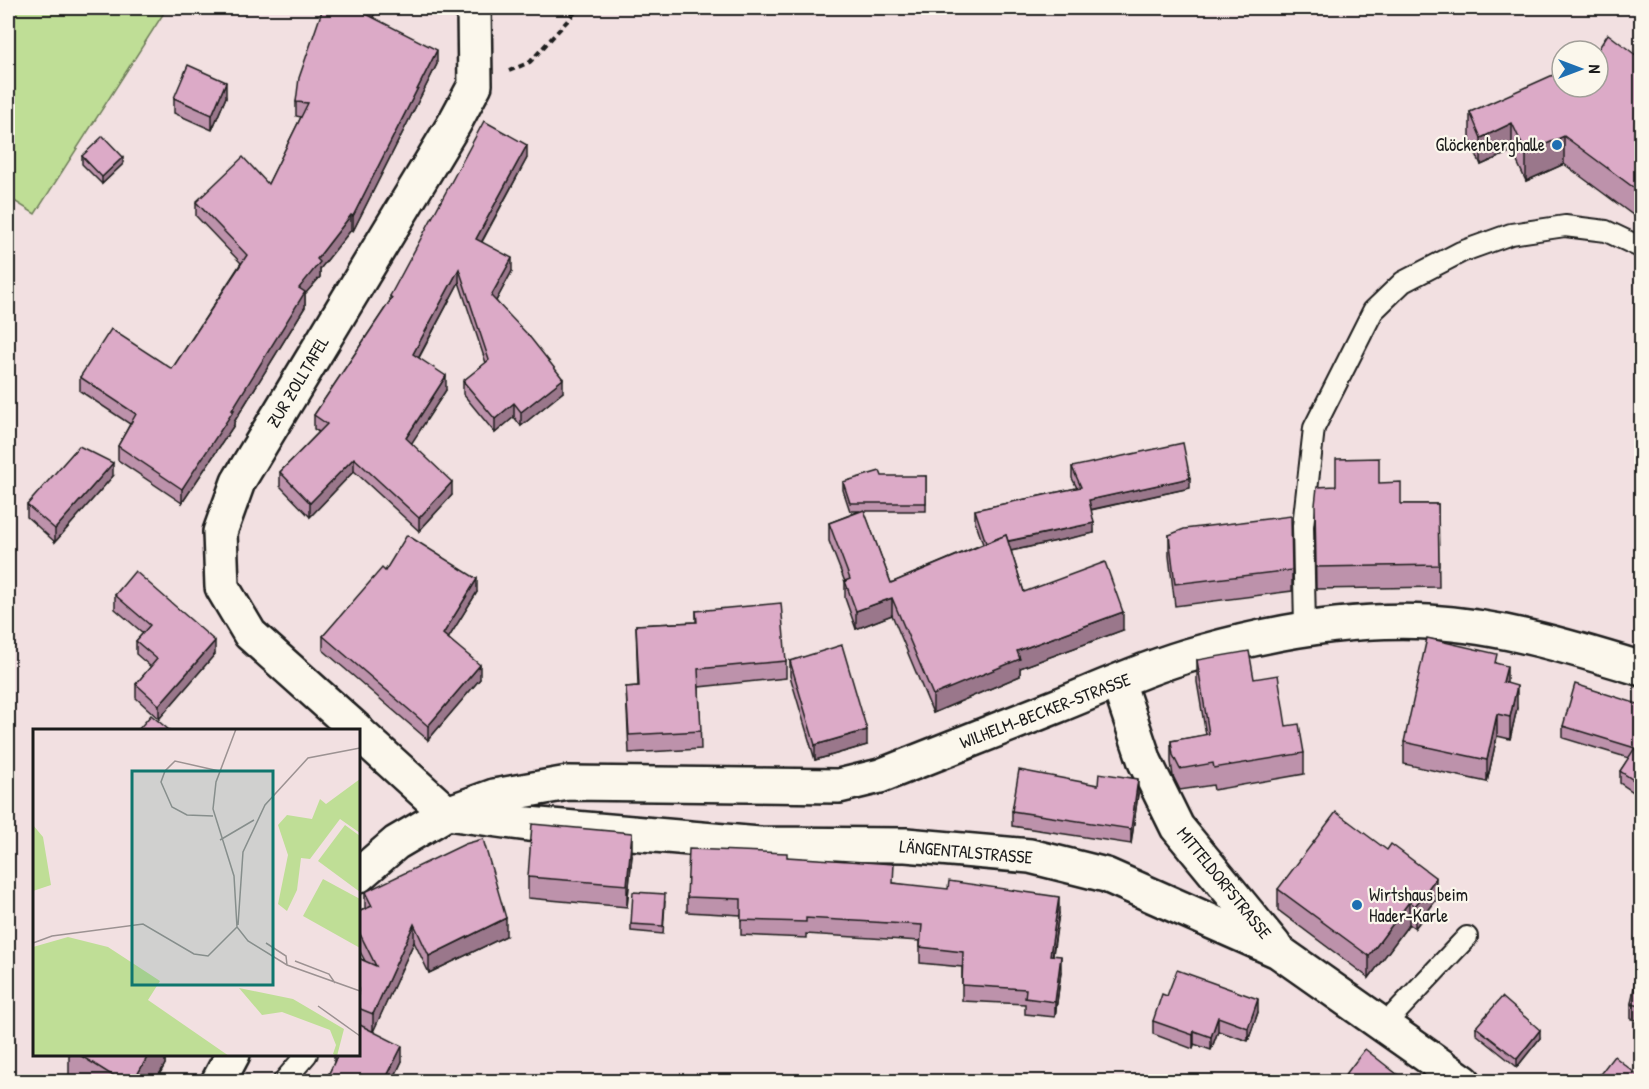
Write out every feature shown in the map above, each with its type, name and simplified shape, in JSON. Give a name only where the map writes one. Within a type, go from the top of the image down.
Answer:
[{"type":"street","name":"ZUR ZOLLTAFEL","points":[[356,729],[250,634],[222,588],[220,532],[238,482],[448,134],[475,85],[474,8]]},
{"type":"street","name":"WILHELM-BECKER-STRASSE","points":[[360,874],[396,843],[447,813],[494,796],[568,783],[839,786],[880,776],[1200,652],[1305,628],[1359,622],[1430,622],[1504,633],[1566,646],[1641,669]]},
{"type":"street","name":"MITTELDORFSTRASSE","points":[[1118,682],[1145,762],[1177,827],[1278,951]]},
{"type":"street","name":"ZUR ZOLLTAFEL","points":[[360,733],[447,813]]},
{"type":"street","name":"LÄNGENTALSTRASSE","points":[[447,813],[528,824],[759,844],[906,845],[1030,856],[1106,876],[1278,951],[1385,1024],[1464,1082]]},
{"type":"street","points":[[218,1082],[232,1056]]},
{"type":"lane","points":[[1305,628],[1303,526],[1314,428],[1373,312],[1403,282],[1461,252],[1511,234],[1565,225],[1606,231],[1641,248]]},
{"type":"lane","points":[[1385,1024],[1467,937]]},
{"type":"lane","points":[[284,1082],[305,1056]]},
{"type":"path","points":[[475,85],[530,62],[579,8]]},
{"type":"green space","points":[[8,8],[167,8],[35,214],[8,197]]},
{"type":"building","points":[[323,8],[370,8],[366,14],[437,50],[353,216],[351,215],[317,259],[320,262],[299,288],[305,292],[232,410],[234,410],[182,489],[118,446],[136,414],[80,377],[111,329],[172,369],[247,255],[196,202],[243,157],[268,184],[308,103],[296,102],[299,78]]},
{"type":"building","points":[[1608,34],[1641,59],[1641,193],[1564,136],[1526,153],[1512,123],[1481,138],[1470,112],[1550,76],[1550,99],[1610,99],[1610,39],[1605,39]]},
{"type":"building","points":[[188,65],[226,82],[212,115],[174,98]]},
{"type":"building","points":[[484,121],[527,145],[476,239],[512,258],[491,296],[529,336],[563,379],[521,412],[514,403],[495,419],[463,381],[489,360],[459,269],[413,354],[446,376],[406,438],[452,482],[419,518],[354,458],[310,503],[280,472],[327,424],[314,415],[392,298],[390,296]]},
{"type":"building","points":[[103,136],[123,157],[102,177],[82,156]]},
{"type":"building","points":[[1183,443],[1190,478],[1089,500],[1094,523],[1008,541],[1006,535],[986,543],[975,510],[1081,487],[1072,467]]},
{"type":"building","points":[[79,446],[113,463],[55,529],[27,505]]},
{"type":"building","points":[[1379,458],[1379,483],[1401,482],[1401,504],[1438,504],[1439,565],[1316,567],[1317,487],[1336,486],[1336,459]]},
{"type":"building","points":[[880,471],[882,476],[926,476],[926,503],[850,503],[843,482]]},
{"type":"building","points":[[864,510],[891,583],[1006,535],[1024,592],[1105,562],[1123,612],[1017,651],[1020,659],[933,695],[892,598],[856,611],[845,581],[850,579],[829,523]]},
{"type":"building","points":[[1291,516],[1292,570],[1175,584],[1169,535],[1184,529]]},
{"type":"building","points":[[407,535],[477,579],[443,634],[480,665],[428,726],[323,636],[382,568],[385,571]]},
{"type":"building","points":[[135,571],[215,641],[159,705],[136,684],[157,659],[136,641],[150,625],[115,595]]},
{"type":"building","points":[[781,603],[786,661],[698,669],[701,731],[629,735],[626,687],[639,686],[636,625],[697,622],[696,611]]},
{"type":"building","points":[[1427,638],[1497,654],[1495,663],[1507,666],[1503,682],[1517,686],[1510,717],[1497,714],[1487,760],[1404,742]]},
{"type":"building","points":[[842,645],[867,730],[815,745],[790,661]]},
{"type":"building","points":[[1249,651],[1254,679],[1278,675],[1286,726],[1299,724],[1304,753],[1214,768],[1213,763],[1180,769],[1173,755],[1171,741],[1209,734],[1197,660]]},
{"type":"building","points":[[1575,684],[1641,705],[1641,785],[1620,771],[1635,748],[1563,726]]},
{"type":"building","points":[[151,715],[168,729],[139,729]]},
{"type":"building","points":[[1019,770],[1098,785],[1099,773],[1138,779],[1131,829],[1012,811]]},
{"type":"building","name":"Wirtshaus beim Hader-Karle","points":[[1336,812],[1387,850],[1391,844],[1436,878],[1415,906],[1409,902],[1369,956],[1278,889]]},
{"type":"building","points":[[532,824],[632,833],[627,885],[528,877]]},
{"type":"building","points":[[483,839],[506,918],[429,956],[414,924],[373,1014],[360,1009],[360,959],[376,966],[360,934],[360,911],[372,906],[365,892],[465,844]]},
{"type":"building","points":[[689,849],[787,853],[787,857],[894,864],[893,883],[948,889],[949,881],[1059,897],[1050,955],[1061,956],[1055,1002],[1025,998],[1026,989],[962,985],[963,952],[920,947],[922,925],[806,918],[806,922],[741,920],[741,899],[687,897]]},
{"type":"building","points":[[633,892],[665,894],[663,926],[631,924]]},
{"type":"building","points":[[1639,959],[1641,960],[1641,1006],[1631,1004]]},
{"type":"building","points":[[1177,970],[1258,999],[1248,1028],[1218,1017],[1211,1037],[1194,1031],[1193,1035],[1153,1021],[1162,994],[1167,996]]},
{"type":"building","points":[[1502,997],[1540,1030],[1517,1059],[1476,1027]]},
{"type":"building","points":[[360,1025],[402,1046],[384,1082],[334,1082],[327,1078],[337,1056],[360,1056]]},
{"type":"building","points":[[1365,1049],[1407,1082],[1340,1082]]},
{"type":"building","points":[[81,1056],[148,1056],[133,1082],[123,1082]]},
{"type":"building","points":[[1614,1056],[1641,1078],[1641,1082],[1594,1082]]},
{"type":"place","name":"Glöckenberghalle","points":[[1557,145]]},
{"type":"place","name":"Wirtshaus beim Hader-Karle","points":[[1357,905]]}]
